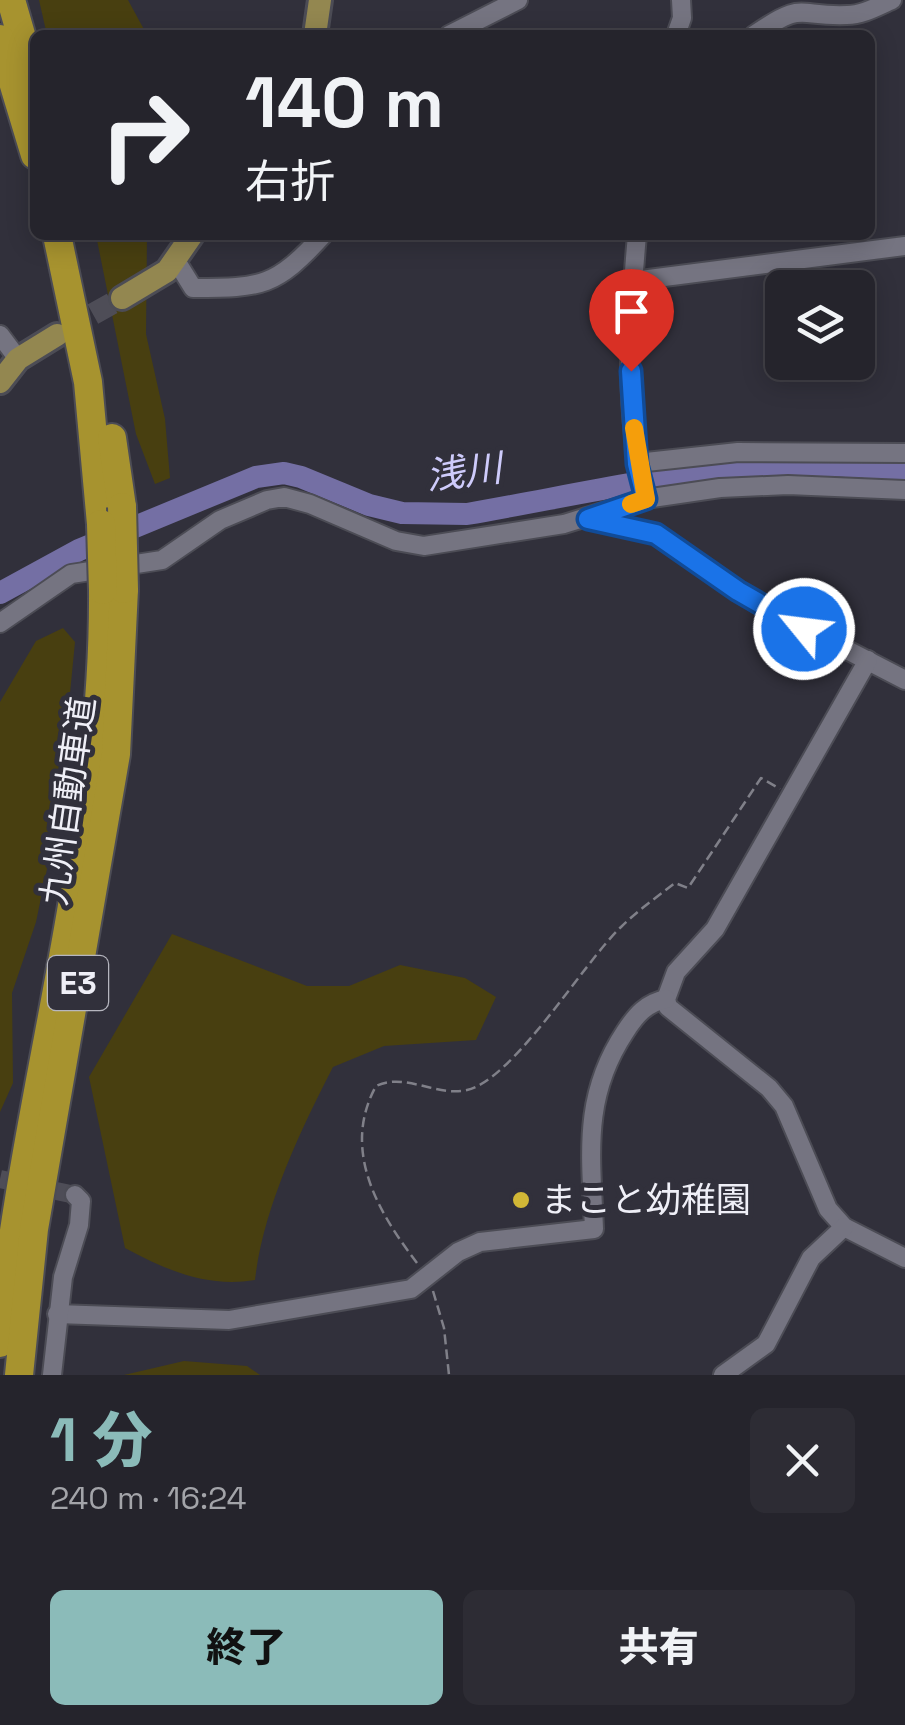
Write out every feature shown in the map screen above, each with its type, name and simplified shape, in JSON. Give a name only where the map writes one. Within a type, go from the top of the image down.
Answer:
[{"type":"highway","points":[[10,0],[30,66]]},
{"type":"highway","points":[[0,39],[30,138]]},
{"type":"highway","name":"九州自動車道","points":[[58,240],[112,516]]},
{"type":"highway","name":"九州自動車道","points":[[19,1375],[34,1229],[108,814],[122,687],[112,516],[77,240]]},
{"type":"highway","name":"九州自動車道","points":[[0,1342],[16,1206],[73,901],[114,589]]},
{"type":"main road","points":[[316,30],[320,0]]},
{"type":"main road","points":[[122,298],[152,282],[188,240]]},
{"type":"main road","points":[[0,382],[18,359],[57,334]]},
{"type":"street","points":[[459,30],[518,0]]},
{"type":"street","points":[[678,30],[681,0]]},
{"type":"street","points":[[760,30],[781,14],[806,8],[845,16],[892,0]]},
{"type":"street","points":[[175,258],[193,288],[264,284],[281,278],[318,240]]},
{"type":"street","points":[[637,240],[631,402],[645,496]]},
{"type":"street","points":[[633,281],[905,246]]},
{"type":"street","points":[[0,334],[18,359]]},
{"type":"street","points":[[638,466],[794,450],[905,453]]},
{"type":"street","points":[[0,623],[72,574],[162,560],[220,520],[266,500],[284,497],[396,541],[424,546],[588,519],[645,496],[788,485],[905,490]]},
{"type":"street","points":[[588,519],[656,534],[756,602],[905,680]]},
{"type":"street","points":[[868,660],[715,928],[676,972],[666,998],[668,1007],[769,1088],[784,1106],[828,1209],[844,1227],[905,1258]]},
{"type":"street","points":[[58,1314],[229,1320],[412,1289],[458,1252],[480,1242],[594,1229],[590,1124],[605,1062],[640,1012],[651,1002],[666,998]]},
{"type":"street","points":[[52,1375],[58,1314],[80,1226],[81,1201],[75,1195]]},
{"type":"street","points":[[723,1375],[766,1344],[811,1258],[844,1227]]},
{"type":"path","points":[[449,1375],[444,1328],[430,1278],[370,1192],[362,1120],[376,1086],[391,1078],[468,1090],[493,1074],[546,1018],[619,928],[675,882],[688,888],[761,778],[790,795]]},
{"type":"shaded area","points":[[39,0],[128,0],[144,30],[46,30]]},
{"type":"shaded area","points":[[97,240],[147,240],[146,334],[165,419],[170,478],[155,484],[136,434]]},
{"type":"shaded area","points":[[63,628],[75,642],[58,816],[36,922],[12,993],[13,1083],[0,1112],[0,702],[36,641]]},
{"type":"shaded area","points":[[172,934],[307,986],[349,986],[400,965],[465,978],[496,997],[476,1040],[384,1046],[333,1067],[274,1198],[255,1280],[220,1281],[187,1275],[125,1248],[89,1077]]},
{"type":"shaded area","points":[[184,1361],[247,1366],[260,1375],[124,1375]]},
{"type":"waterway","name":"浅川","points":[[0,593],[79,550],[256,477],[284,473],[369,505],[402,513],[467,514],[739,469],[849,466],[905,471]]},
{"type":"tunnel","points":[[64,330],[122,298]]},
{"type":"tunnel","points":[[0,1179],[75,1195]]},
{"type":"slow traffic","points":[[631,504],[646,499],[634,428]]},
{"type":"place","name":"まこと幼稚園","points":[[521,1200]]},
{"type":"route","points":[[631,371],[637,464],[646,499],[588,519],[656,534],[738,591],[804,629]]}]
